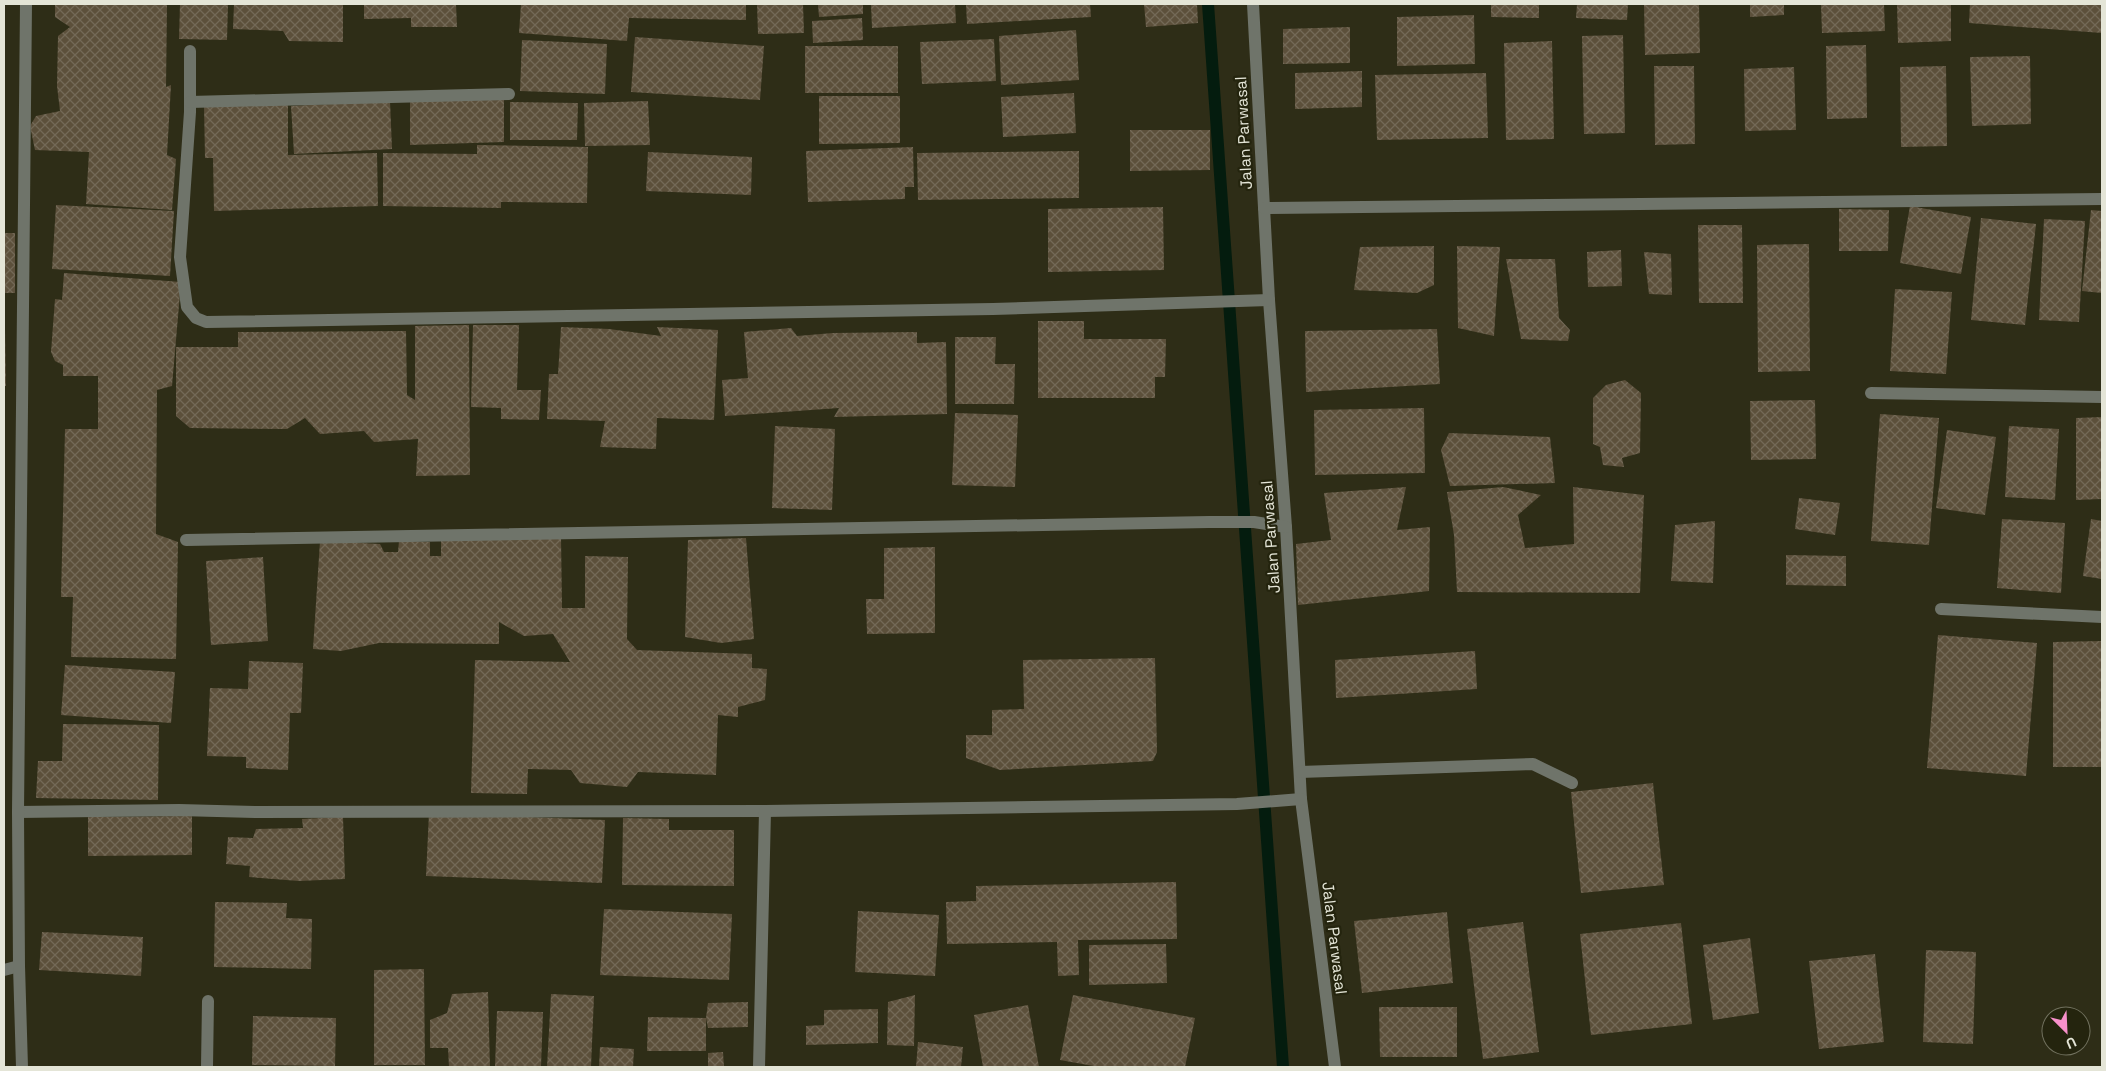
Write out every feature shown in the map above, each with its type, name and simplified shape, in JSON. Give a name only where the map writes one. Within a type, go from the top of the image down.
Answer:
[{"type":"street","points":[[22,1067],[18,812],[26,4]]},
{"type":"street","name":"Jalan Parwasal","points":[[1253,4],[1269,300],[1286,527],[1300,772],[1295,799],[1335,1067]]},
{"type":"street","points":[[190,51],[190,102],[180,258],[186,307],[196,318],[206,322],[993,309],[1196,304],[1269,300]]},
{"type":"street","points":[[190,102],[509,94]]},
{"type":"street","points":[[1264,208],[2102,199]]},
{"type":"street","points":[[1871,393],[2102,397]]},
{"type":"street","points":[[186,540],[1209,522],[1254,522],[1286,527]]},
{"type":"street","points":[[1940,608],[2102,617]]},
{"type":"street","points":[[1300,772],[1533,764],[1572,783]]},
{"type":"street","points":[[18,812],[179,810],[255,812],[765,811],[1237,804],[1295,799]]},
{"type":"street","points":[[759,1067],[765,811]]},
{"type":"street","points":[[4,970],[19,966]]},
{"type":"street","points":[[207,1067],[208,1001]]},
{"type":"building","points":[[55,4],[167,4],[166,87],[171,85],[167,155],[176,159],[172,210],[86,204],[89,152],[35,150],[30,126],[36,116],[60,111],[57,86],[58,36],[70,27],[55,17]]},
{"type":"building","points":[[180,4],[228,4],[227,40],[179,39]]},
{"type":"building","points":[[234,4],[343,4],[343,42],[289,41],[283,31],[233,29]]},
{"type":"building","points":[[364,4],[456,4],[457,27],[411,27],[411,18],[364,19]]},
{"type":"building","points":[[521,4],[746,4],[746,20],[629,18],[627,41],[519,33]]},
{"type":"building","points":[[757,4],[803,4],[804,33],[758,34]]},
{"type":"building","points":[[818,4],[863,4],[863,14],[819,17]]},
{"type":"building","points":[[871,4],[955,4],[956,23],[872,28]]},
{"type":"building","points":[[966,4],[1090,4],[1091,17],[967,24]]},
{"type":"building","points":[[1144,4],[1197,4],[1198,23],[1146,27]]},
{"type":"building","points":[[1491,4],[1539,4],[1539,18],[1491,17]]},
{"type":"building","points":[[1577,4],[1628,4],[1627,20],[1576,18]]},
{"type":"building","points":[[1644,4],[1699,4],[1700,53],[1645,55]]},
{"type":"building","points":[[1750,4],[1784,4],[1784,15],[1750,17]]},
{"type":"building","points":[[1821,4],[1884,4],[1885,31],[1822,33]]},
{"type":"building","points":[[1897,4],[1951,4],[1951,41],[1898,43]]},
{"type":"building","points":[[1970,4],[2102,4],[2102,33],[1969,23]]},
{"type":"building","points":[[1474,15],[1475,64],[1397,66],[1397,17]]},
{"type":"building","points":[[862,18],[863,40],[813,43],[812,21]]},
{"type":"building","points":[[1350,27],[1350,63],[1283,64],[1283,29]]},
{"type":"building","points":[[1076,30],[1079,80],[1001,85],[999,36]]},
{"type":"building","points":[[1623,35],[1625,133],[1584,134],[1582,36]]},
{"type":"building","points":[[635,37],[764,46],[760,100],[631,92]]},
{"type":"building","points":[[994,39],[996,81],[922,84],[920,42]]},
{"type":"building","points":[[522,40],[607,44],[605,94],[520,91]]},
{"type":"building","points":[[1552,41],[1554,139],[1506,140],[1504,43]]},
{"type":"building","points":[[1866,45],[1867,118],[1827,119],[1826,46]]},
{"type":"building","points":[[805,46],[898,46],[898,93],[805,93]]},
{"type":"building","points":[[2030,56],[2031,124],[1972,126],[1970,57]]},
{"type":"building","points":[[1654,66],[1694,66],[1695,144],[1655,145]]},
{"type":"building","points":[[1946,66],[1947,146],[1901,147],[1900,67]]},
{"type":"building","points":[[1794,67],[1796,130],[1745,131],[1744,69]]},
{"type":"building","points":[[1362,71],[1362,107],[1295,109],[1295,73]]},
{"type":"building","points":[[1486,73],[1488,138],[1377,140],[1375,75]]},
{"type":"building","points":[[1074,93],[1076,133],[1003,137],[1001,97]]},
{"type":"building","points":[[819,96],[900,96],[900,143],[819,144]]},
{"type":"building","points":[[504,99],[504,142],[410,145],[410,101]]},
{"type":"building","points":[[390,101],[392,149],[294,154],[291,106]]},
{"type":"building","points":[[648,101],[650,145],[585,146],[584,103]]},
{"type":"building","points":[[510,102],[578,103],[577,140],[510,140]]},
{"type":"building","points":[[288,103],[288,155],[377,153],[378,206],[214,211],[213,158],[205,158],[204,105]]},
{"type":"building","points":[[1130,130],[1210,130],[1210,170],[1130,171]]},
{"type":"building","points":[[477,145],[588,147],[587,203],[501,202],[501,208],[383,206],[383,153],[477,154]]},
{"type":"building","points":[[913,147],[914,187],[905,187],[905,199],[808,202],[806,151]]},
{"type":"building","points":[[1079,151],[1079,198],[918,200],[917,153]]},
{"type":"building","points":[[648,152],[752,157],[751,195],[646,191]]},
{"type":"building","points":[[56,205],[174,211],[170,276],[52,269]]},
{"type":"building","points":[[1910,206],[1971,217],[1961,274],[1900,263]]},
{"type":"building","points":[[1163,207],[1164,270],[1048,272],[1048,209]]},
{"type":"building","points":[[1839,209],[1889,210],[1888,251],[1839,251]]},
{"type":"building","points":[[2091,210],[2102,211],[2102,293],[2082,291]]},
{"type":"building","points":[[1981,218],[2036,224],[2025,325],[1971,320]]},
{"type":"building","points":[[2044,219],[2085,221],[2079,322],[2039,320]]},
{"type":"building","points":[[1698,225],[1742,225],[1743,303],[1699,303]]},
{"type":"building","points":[[4,233],[15,233],[15,293],[4,293]]},
{"type":"building","points":[[1809,244],[1810,371],[1758,372],[1757,245]]},
{"type":"building","points":[[1434,246],[1434,285],[1417,293],[1354,290],[1360,247]]},
{"type":"building","points":[[1457,246],[1500,247],[1494,336],[1458,328]]},
{"type":"building","points":[[1621,250],[1622,286],[1588,287],[1587,252]]},
{"type":"building","points":[[1644,252],[1671,254],[1672,295],[1649,294]]},
{"type":"building","points":[[1506,259],[1555,259],[1559,318],[1570,330],[1568,341],[1521,339]]},
{"type":"building","points":[[64,273],[181,282],[172,386],[157,390],[156,534],[178,542],[176,659],[71,657],[73,597],[61,597],[65,429],[98,429],[98,376],[63,376],[63,365],[55,361],[51,352],[55,299],[62,300]]},
{"type":"building","points":[[1895,289],[1952,292],[1946,374],[1890,371]]},
{"type":"building","points":[[1038,321],[1084,321],[1084,339],[1166,339],[1165,377],[1155,377],[1155,398],[1038,398]]},
{"type":"building","points":[[469,325],[470,475],[416,476],[418,439],[374,442],[364,431],[320,434],[305,418],[287,429],[190,428],[176,416],[176,347],[238,347],[238,332],[406,331],[407,395],[415,400],[415,326]]},
{"type":"building","points":[[473,325],[519,325],[517,390],[541,390],[539,420],[501,419],[501,408],[471,407]]},
{"type":"building","points":[[561,327],[609,329],[661,336],[657,327],[718,330],[714,420],[657,418],[656,449],[600,447],[605,421],[547,419],[549,374],[558,374]]},
{"type":"building","points":[[791,328],[797,336],[833,333],[917,332],[917,343],[946,342],[947,414],[834,417],[839,408],[725,416],[722,380],[748,378],[744,332]]},
{"type":"building","points":[[5,329],[6,386],[4,386]]},
{"type":"building","points":[[1437,329],[1440,384],[1306,392],[1305,331]]},
{"type":"building","points":[[955,337],[996,337],[995,364],[1015,364],[1014,404],[955,404]]},
{"type":"building","points":[[1625,380],[1641,393],[1640,453],[1622,458],[1624,467],[1603,465],[1600,447],[1593,444],[1593,398],[1606,385]]},
{"type":"building","points":[[1815,400],[1816,459],[1751,460],[1750,401]]},
{"type":"building","points":[[1424,408],[1425,473],[1315,475],[1314,410]]},
{"type":"building","points":[[955,413],[1018,415],[1015,487],[952,485]]},
{"type":"building","points":[[1880,414],[1939,418],[1929,545],[1871,541]]},
{"type":"building","points":[[2102,417],[2102,499],[2076,500],[2076,418]]},
{"type":"building","points":[[775,426],[835,429],[832,510],[772,508]]},
{"type":"building","points":[[2009,426],[2059,429],[2055,500],[2005,497]]},
{"type":"building","points":[[1947,430],[1996,437],[1985,515],[1936,508]]},
{"type":"building","points":[[1449,433],[1550,437],[1555,483],[1450,486],[1441,450]]},
{"type":"building","points":[[1406,487],[1397,530],[1430,527],[1429,591],[1298,605],[1296,544],[1331,540],[1324,493]]},
{"type":"building","points":[[1503,487],[1541,495],[1518,515],[1525,548],[1574,544],[1573,487],[1644,495],[1640,593],[1457,592],[1454,535],[1447,492]]},
{"type":"building","points":[[1799,498],[1840,503],[1835,535],[1795,529]]},
{"type":"building","points":[[2002,519],[2065,523],[2061,593],[1997,588]]},
{"type":"building","points":[[2091,519],[2102,521],[2102,579],[2083,576]]},
{"type":"building","points":[[1715,521],[1713,583],[1671,581],[1675,525]]},
{"type":"building","points":[[561,537],[562,608],[585,608],[585,556],[628,557],[627,639],[637,650],[752,654],[752,668],[767,669],[765,700],[738,707],[738,717],[718,715],[716,775],[638,772],[627,787],[580,783],[571,770],[528,769],[527,794],[471,793],[475,660],[570,662],[553,634],[524,636],[499,622],[499,644],[379,643],[341,651],[313,649],[320,541],[380,544],[384,552],[398,552],[399,541],[430,542],[430,556],[441,556],[441,539]]},
{"type":"building","points":[[746,538],[754,639],[721,643],[685,637],[688,540]]},
{"type":"building","points":[[935,547],[935,633],[867,634],[866,599],[884,599],[884,548]]},
{"type":"building","points":[[1786,555],[1846,556],[1846,586],[1786,585]]},
{"type":"building","points":[[263,557],[268,641],[211,645],[206,561]]},
{"type":"building","points":[[1938,635],[2037,643],[2026,776],[1927,768]]},
{"type":"building","points":[[2102,641],[2102,767],[2053,767],[2053,642]]},
{"type":"building","points":[[1475,651],[1477,689],[1336,698],[1335,660]]},
{"type":"building","points":[[1155,658],[1157,752],[1153,761],[1000,770],[966,758],[966,735],[992,735],[992,710],[1024,709],[1023,660]]},
{"type":"building","points":[[249,661],[303,663],[301,713],[290,713],[288,770],[246,768],[246,757],[207,756],[210,688],[248,689]]},
{"type":"building","points":[[65,665],[175,672],[171,723],[61,715]]},
{"type":"building","points":[[63,724],[159,725],[158,800],[36,798],[38,761],[62,761]]},
{"type":"building","points":[[1653,783],[1664,885],[1581,893],[1571,792]]},
{"type":"building","points":[[429,813],[605,820],[602,883],[426,876]]},
{"type":"building","points":[[192,816],[192,855],[88,856],[88,817]]},
{"type":"building","points":[[343,817],[345,879],[299,881],[249,877],[250,866],[226,864],[228,837],[253,838],[256,829],[303,828],[302,819]]},
{"type":"building","points":[[623,818],[669,819],[669,830],[734,830],[734,886],[622,885]]},
{"type":"building","points":[[1176,882],[1177,939],[1078,940],[1079,975],[1058,976],[1057,942],[947,944],[946,902],[976,901],[976,886]]},
{"type":"building","points":[[215,902],[287,903],[286,918],[312,919],[311,969],[214,967]]},
{"type":"building","points":[[604,909],[732,914],[729,980],[600,975]]},
{"type":"building","points":[[858,911],[939,915],[935,976],[855,972]]},
{"type":"building","points":[[1447,912],[1453,983],[1362,993],[1354,921]]},
{"type":"building","points":[[1523,922],[1539,1052],[1483,1059],[1467,929]]},
{"type":"building","points":[[1681,923],[1692,1024],[1591,1035],[1580,934]]},
{"type":"building","points":[[42,932],[143,937],[141,976],[39,970]]},
{"type":"building","points":[[1750,938],[1759,1013],[1713,1020],[1703,945]]},
{"type":"building","points":[[1166,944],[1167,983],[1089,985],[1089,945]]},
{"type":"building","points":[[1926,950],[1976,952],[1973,1044],[1923,1042]]},
{"type":"building","points":[[1875,954],[1884,1042],[1819,1049],[1809,961]]},
{"type":"building","points":[[424,969],[425,1065],[374,1065],[374,970]]},
{"type":"building","points":[[488,992],[490,1067],[449,1067],[448,1048],[430,1048],[430,1020],[447,1013],[452,994]]},
{"type":"building","points":[[551,994],[594,996],[591,1067],[547,1067]]},
{"type":"building","points":[[915,995],[914,1046],[887,1045],[888,1002]]},
{"type":"building","points":[[1073,995],[1195,1018],[1185,1067],[1099,1067],[1060,1060]]},
{"type":"building","points":[[748,1002],[748,1027],[708,1028],[706,1018],[708,1003]]},
{"type":"building","points":[[1028,1005],[1039,1067],[983,1067],[974,1015]]},
{"type":"building","points":[[1379,1007],[1457,1007],[1457,1057],[1380,1057]]},
{"type":"building","points":[[878,1009],[878,1043],[806,1045],[806,1026],[824,1025],[824,1010]]},
{"type":"building","points":[[497,1011],[543,1012],[541,1067],[495,1067]]},
{"type":"building","points":[[253,1016],[336,1018],[335,1066],[252,1065]]},
{"type":"building","points":[[648,1017],[706,1018],[706,1051],[647,1051]]},
{"type":"building","points":[[918,1042],[963,1047],[961,1067],[916,1067]]},
{"type":"building","points":[[600,1047],[634,1049],[633,1067],[599,1067]]},
{"type":"building","points":[[723,1052],[724,1067],[708,1067],[708,1053]]},
{"type":"waterway","points":[[1208,4],[1283,1067]]}]
